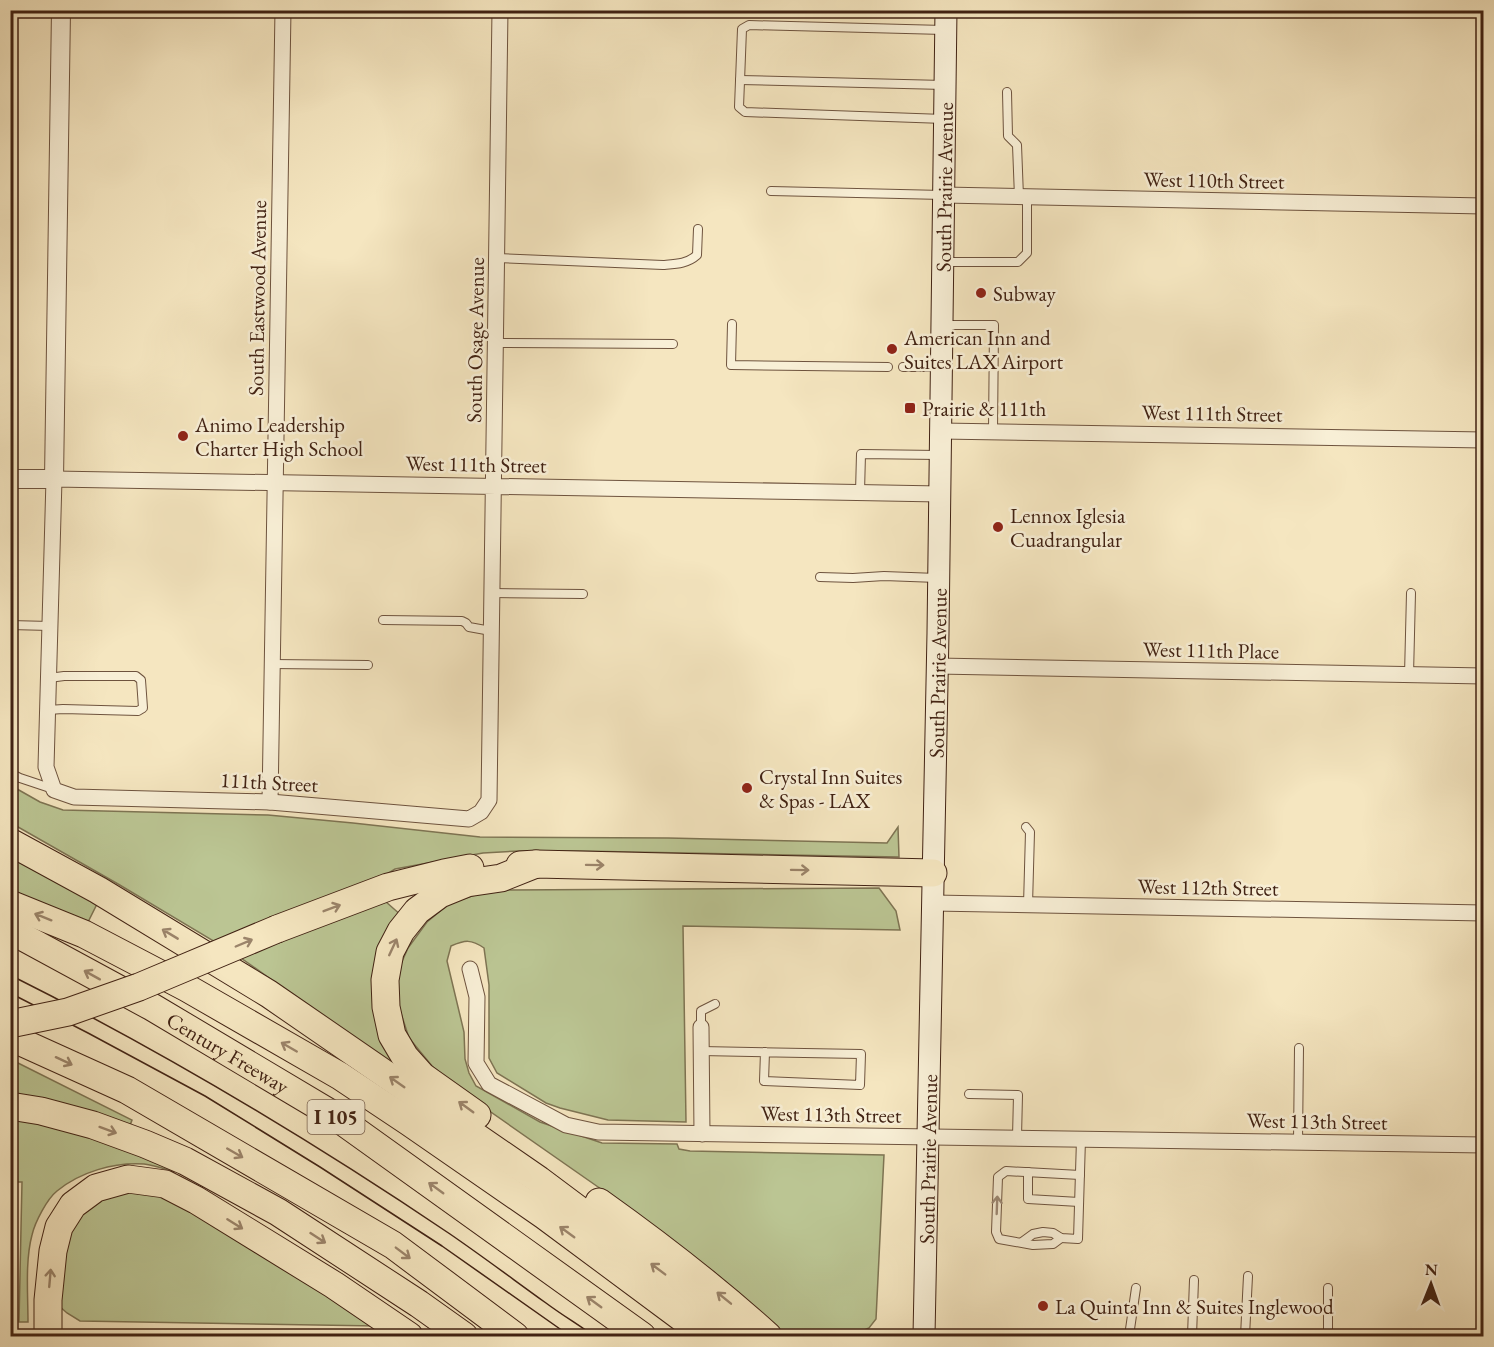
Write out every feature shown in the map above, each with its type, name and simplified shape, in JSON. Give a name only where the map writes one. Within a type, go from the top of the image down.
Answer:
[{"type":"highway","points":[[10,842],[119,903],[297,1013],[557,1194],[666,1275],[733,1336]]},
{"type":"highway","points":[[536,864],[501,879],[467,883],[449,890],[417,911],[401,931],[390,952],[385,980],[386,1007],[392,1035],[405,1057],[422,1076],[642,1233],[737,1308],[768,1336]]},
{"type":"highway","points":[[10,1024],[68,1012],[139,987],[277,929],[388,887],[444,873],[481,867],[536,864],[933,873]]},
{"type":"highway","points":[[10,904],[84,934],[187,988],[340,1076],[545,1215],[689,1323],[711,1336],[718,1336]]},
{"type":"highway","name":"Century Freeway","points":[[10,930],[152,1007],[335,1116],[642,1336]]},
{"type":"highway","points":[[10,1037],[127,1090],[393,1245],[515,1336]]},
{"type":"highway","points":[[10,1106],[93,1125],[185,1161],[278,1212],[464,1336]]},
{"type":"highway","points":[[48,1336],[52,1251],[59,1227],[74,1205],[96,1188],[128,1179],[165,1184],[196,1200],[334,1285],[410,1336]]},
{"type":"main road","name":"South Prairie Avenue","points":[[924,1336],[940,494],[946,20]]},
{"type":"street","points":[[54,790],[46,767],[54,479],[61,10]]},
{"type":"street","name":"South Eastwood Avenue","points":[[270,802],[283,10]]},
{"type":"street","name":"South Osage Avenue","points":[[481,812],[489,800],[500,10]]},
{"type":"street","name":"West 110th Street","points":[[944,195],[1484,206]]},
{"type":"street","name":"West 111th Street","points":[[940,431],[1484,440]]},
{"type":"street","name":"West 111th Street","points":[[10,479],[940,494]]},
{"type":"street","name":"West 111th Place","points":[[937,666],[1484,676]]},
{"type":"street","name":"111th Street","points":[[54,790],[74,797],[270,802],[469,819],[481,812]]},
{"type":"street","name":"West 112th Street","points":[[933,903],[1484,913]]},
{"type":"street","name":"West 113th Street","points":[[470,969],[477,997],[476,1063],[489,1084],[566,1125],[598,1132],[1484,1144]]},
{"type":"street","points":[[701,1027],[702,1134]]},
{"type":"lane","points":[[945,119],[745,112],[739,107],[742,29],[749,25],[946,20]]},
{"type":"lane","points":[[740,80],[945,85]]},
{"type":"lane","points":[[943,262],[1018,262],[1027,253],[1017,145],[1008,136],[1007,92]]},
{"type":"lane","points":[[771,191],[944,195]]},
{"type":"lane","points":[[497,258],[681,264],[698,255],[698,230]]},
{"type":"lane","points":[[732,324],[731,364],[888,367]]},
{"type":"lane","points":[[942,325],[994,325],[993,432]]},
{"type":"lane","points":[[496,343],[673,344]]},
{"type":"lane","points":[[903,367],[941,367]]},
{"type":"lane","points":[[860,492],[861,454],[940,455]]},
{"type":"lane","points":[[820,577],[938,578]]},
{"type":"lane","points":[[492,593],[583,594]]},
{"type":"lane","points":[[1409,675],[1411,593]]},
{"type":"lane","points":[[383,620],[462,621],[469,627],[492,631]]},
{"type":"lane","points":[[10,625],[50,626]]},
{"type":"lane","points":[[272,664],[368,665]]},
{"type":"lane","points":[[48,710],[138,711],[143,708],[141,680],[136,676],[49,678]]},
{"type":"lane","points":[[10,773],[54,790]]},
{"type":"lane","points":[[1026,827],[1030,832],[1028,905]]},
{"type":"lane","points":[[701,1027],[701,1011],[715,1004]]},
{"type":"lane","points":[[1298,1142],[1299,1048]]},
{"type":"lane","points":[[701,1051],[765,1052],[861,1054],[860,1085],[765,1081],[765,1052]]},
{"type":"lane","points":[[969,1094],[1018,1095],[1017,1137]]},
{"type":"lane","points":[[1022,1242],[1033,1234],[1043,1232],[1053,1233],[1061,1238],[1078,1239],[1081,1139]]},
{"type":"lane","points":[[1061,1238],[1053,1244],[1033,1245],[999,1239],[996,1232],[998,1177],[1006,1171],[1080,1175]]},
{"type":"lane","points":[[1028,1172],[1028,1199],[1079,1202]]},
{"type":"lane","points":[[1245,1336],[1248,1276]]},
{"type":"lane","points":[[1191,1336],[1194,1280]]},
{"type":"lane","points":[[1129,1336],[1136,1288]]},
{"type":"lane","points":[[1328,1288],[1328,1336]]},
{"type":"green space","points":[[10,785],[40,802],[63,810],[268,815],[480,837],[887,843],[898,827],[899,857],[579,851],[483,853],[395,869],[384,876],[215,942],[11,823]]},
{"type":"green space","points":[[10,852],[98,902],[87,924],[11,892]]},
{"type":"green space","points":[[879,888],[896,911],[900,930],[683,926],[686,1122],[608,1120],[560,1108],[546,1103],[497,1073],[489,1058],[489,985],[484,948],[472,942],[456,944],[451,946],[447,961],[464,1032],[465,1059],[476,1086],[540,1122],[602,1143],[677,1144],[679,1149],[690,1151],[884,1155],[876,1319],[869,1328],[853,1335],[777,1333],[763,1314],[714,1272],[621,1203],[465,1094],[432,1066],[409,1038],[398,1004],[397,983],[400,966],[408,948],[427,922],[450,903],[481,893],[509,890]]},
{"type":"green space","points":[[385,901],[402,916],[393,929],[397,1062],[391,1067],[241,958]]},
{"type":"green space","points":[[10,1059],[132,1120],[129,1128],[11,1096]]},
{"type":"green space","points":[[11,1115],[68,1127],[175,1172],[144,1164],[109,1167],[76,1178],[53,1195],[39,1217],[30,1245],[27,1278],[28,1322],[19,1322],[22,1182],[11,1182]]},
{"type":"green space","points":[[115,1190],[163,1194],[377,1326],[80,1321],[58,1305],[68,1224]]},
{"type":"tram line","points":[[10,975],[179,1065],[289,1130],[450,1234],[594,1336]]},
{"type":"tram line","points":[[10,993],[205,1096],[442,1246],[570,1336]]},
{"type":"place","name":"Subway","points":[[981,293]]},
{"type":"place","name":"American Inn and Suites LAX Airport","points":[[892,349]]},
{"type":"place","name":"Prairie & 111th","points":[[910,408]]},
{"type":"place","name":"Animo Leadership Charter High School","points":[[183,436]]},
{"type":"place","name":"Lennox Iglesia Cuadrangular","points":[[998,527]]},
{"type":"place","name":"Crystal Inn Suites & Spas - LAX","points":[[747,788]]},
{"type":"place","name":"La Quinta Inn & Suites Inglewood","points":[[1043,1306]]}]
